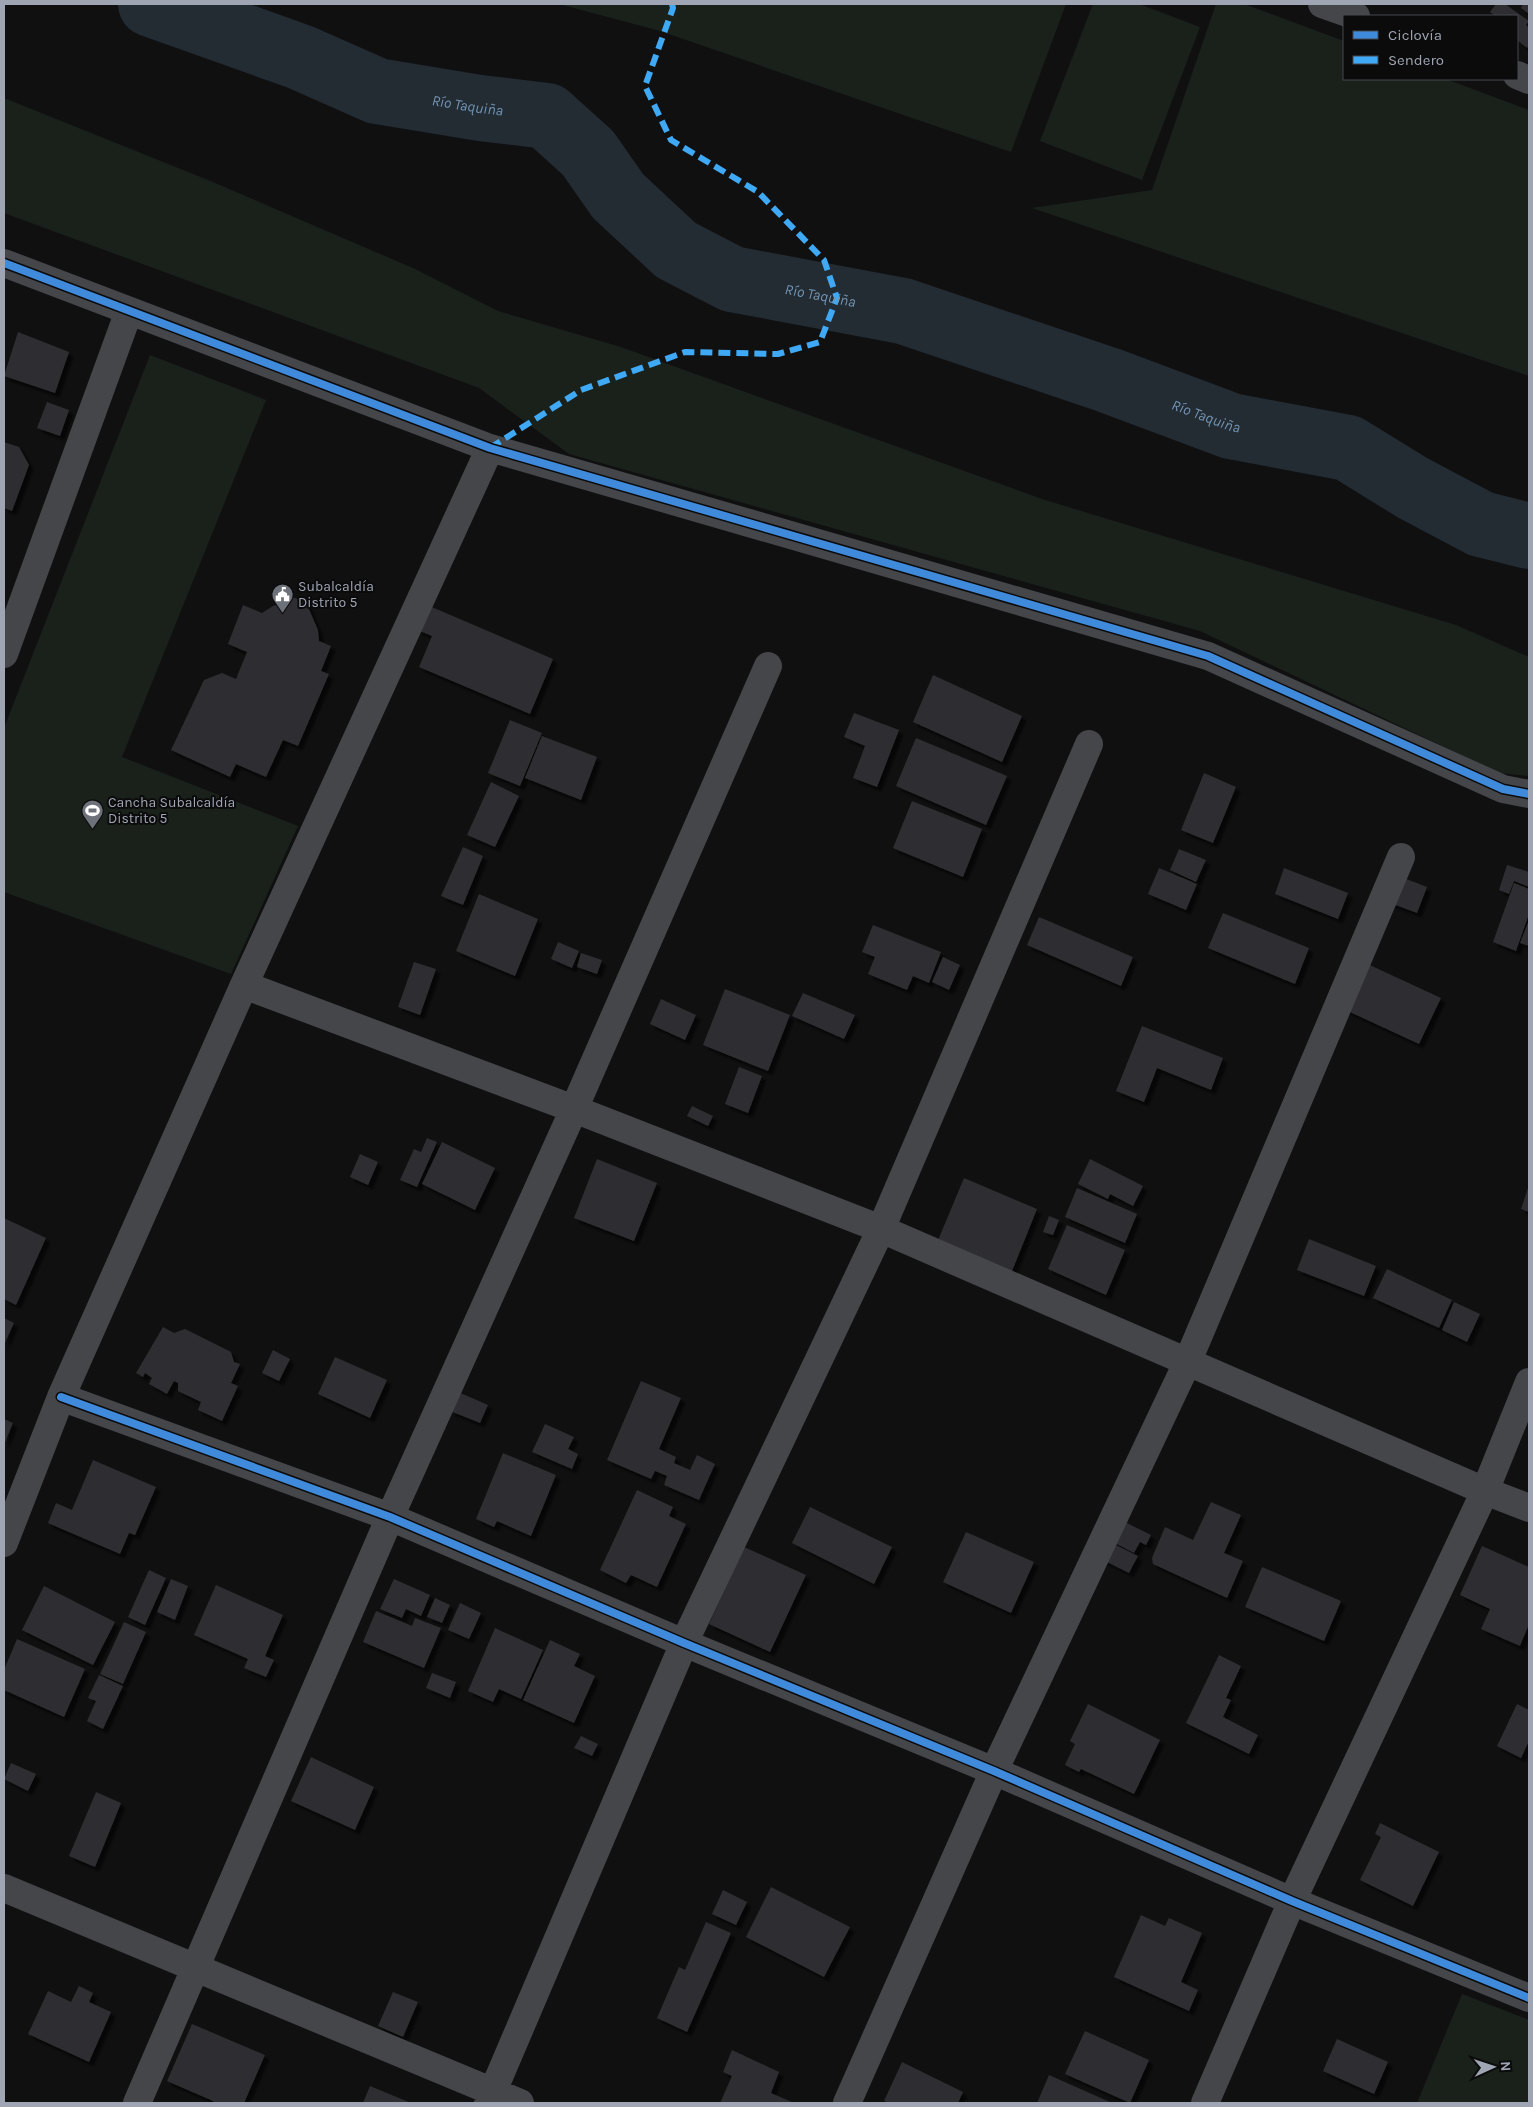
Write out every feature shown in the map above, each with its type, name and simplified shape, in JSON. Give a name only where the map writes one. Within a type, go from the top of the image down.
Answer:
[{"type":"street","points":[[1322,4],[1353,15]]},
{"type":"street","points":[[4,263],[490,448],[1208,656],[1503,789],[1529,794]]},
{"type":"street","points":[[4,654],[129,311]]},
{"type":"street","points":[[4,1543],[61,1397],[244,985],[490,448]]},
{"type":"street","points":[[137,2103],[390,1517],[574,1109],[768,666]]},
{"type":"street","points":[[490,2098],[684,1643],[881,1229],[1089,744]]},
{"type":"street","points":[[847,2103],[994,1771],[1187,1362],[1401,857]]},
{"type":"street","points":[[244,985],[574,1109],[881,1229],[1484,1491],[1529,1508]]},
{"type":"street","points":[[1205,2103],[1292,1901],[1484,1491],[1529,1382]]},
{"type":"street","points":[[61,1397],[390,1517],[684,1643],[994,1771],[1292,1901],[1529,1998]]},
{"type":"street","points":[[4,1888],[195,1968],[490,2098],[520,2103]]},
{"type":"shaded area","points":[[559,4],[1066,4],[1011,152],[660,31]]},
{"type":"shaded area","points":[[1093,4],[1139,4],[1200,27],[1142,180],[1040,141]]},
{"type":"shaded area","points":[[1216,4],[1244,4],[1343,41],[1343,80],[1449,80],[1529,110],[1529,376],[1032,208],[1152,190]]},
{"type":"shaded area","points":[[4,98],[213,182],[415,269],[498,311],[621,347],[1042,499],[1456,625],[1529,657],[1529,776],[1499,773],[1200,631],[569,454],[479,388],[4,213]]},
{"type":"shaded area","points":[[150,355],[266,400],[122,757],[298,826],[231,974],[4,892],[4,728]]},
{"type":"shaded area","points":[[1462,1994],[1529,2020],[1529,2103],[1417,2103]]},
{"type":"building","points":[[1496,4],[1505,4],[1529,21],[1526,25],[1529,27],[1529,45],[1527,48],[1518,41],[1518,15],[1494,15],[1490,12]]},
{"type":"building","points":[[1523,4],[1529,4],[1529,14],[1521,8]]},
{"type":"building","points":[[18,332],[69,352],[55,393],[4,376]]},
{"type":"building","points":[[47,402],[69,410],[60,436],[37,428]]},
{"type":"building","points":[[4,442],[19,447],[29,465],[12,511],[4,508]]},
{"type":"building","points":[[287,595],[306,602],[318,630],[319,641],[331,646],[321,671],[329,674],[298,746],[283,740],[266,777],[236,764],[230,777],[171,750],[204,680],[222,673],[236,679],[247,652],[228,644],[243,605],[262,613],[273,606],[283,603]]},
{"type":"building","points":[[427,605],[553,659],[530,714],[419,667],[432,636],[417,630]]},
{"type":"building","points":[[933,675],[1022,716],[1002,762],[913,722]]},
{"type":"building","points":[[854,713],[899,730],[877,787],[853,778],[865,746],[844,737]]},
{"type":"building","points":[[510,720],[542,733],[520,786],[488,773]]},
{"type":"building","points":[[542,736],[597,757],[581,800],[525,778]]},
{"type":"building","points":[[916,738],[1007,776],[986,825],[896,786]]},
{"type":"building","points":[[1204,773],[1236,787],[1213,843],[1181,830]]},
{"type":"building","points":[[491,782],[519,796],[495,847],[467,835]]},
{"type":"building","points":[[912,801],[982,829],[963,877],[893,848]]},
{"type":"building","points":[[463,847],[483,856],[463,905],[441,896]]},
{"type":"building","points":[[1179,849],[1206,860],[1196,882],[1170,870]]},
{"type":"building","points":[[1507,865],[1529,872],[1529,887],[1514,881],[1509,894],[1499,890]]},
{"type":"building","points":[[1159,868],[1197,884],[1186,910],[1148,894]]},
{"type":"building","points":[[1284,868],[1348,893],[1338,919],[1275,894]]},
{"type":"building","points":[[1401,877],[1427,887],[1417,913],[1390,903]]},
{"type":"building","points":[[1514,883],[1529,889],[1529,914],[1516,951],[1493,942]]},
{"type":"building","points":[[479,894],[538,919],[515,976],[456,951]]},
{"type":"building","points":[[1223,913],[1309,948],[1295,984],[1208,948]]},
{"type":"building","points":[[1039,917],[1133,957],[1121,986],[1027,945]]},
{"type":"building","points":[[1529,920],[1529,946],[1520,943]]},
{"type":"building","points":[[873,925],[941,952],[929,983],[913,976],[907,990],[868,974],[875,957],[862,952]]},
{"type":"building","points":[[558,942],[579,951],[572,968],[551,959]]},
{"type":"building","points":[[581,953],[602,960],[597,974],[577,967]]},
{"type":"building","points":[[943,957],[960,965],[949,990],[932,982]]},
{"type":"building","points":[[1361,961],[1441,998],[1419,1044],[1339,1007]]},
{"type":"building","points":[[414,962],[436,969],[420,1015],[398,1007]]},
{"type":"building","points":[[725,989],[790,1015],[768,1071],[703,1045]]},
{"type":"building","points":[[803,993],[855,1015],[844,1039],[792,1016]]},
{"type":"building","points":[[661,999],[696,1015],[685,1040],[650,1024]]},
{"type":"building","points":[[1142,1026],[1223,1058],[1211,1090],[1157,1068],[1144,1102],[1116,1091]]},
{"type":"building","points":[[739,1067],[762,1076],[748,1113],[725,1104]]},
{"type":"building","points":[[692,1106],[713,1116],[708,1126],[687,1116]]},
{"type":"building","points":[[427,1138],[437,1142],[417,1187],[400,1180],[414,1149],[421,1152]]},
{"type":"building","points":[[442,1142],[495,1168],[475,1210],[422,1184]]},
{"type":"building","points":[[360,1154],[378,1162],[368,1185],[350,1177]]},
{"type":"building","points":[[597,1159],[657,1183],[634,1241],[574,1218]]},
{"type":"building","points":[[1090,1159],[1143,1186],[1133,1206],[1110,1194],[1108,1199],[1078,1184]]},
{"type":"building","points":[[964,1178],[1037,1209],[1010,1276],[936,1245]]},
{"type":"building","points":[[1529,1185],[1529,1212],[1521,1209]]},
{"type":"building","points":[[1077,1188],[1137,1214],[1125,1243],[1065,1217]]},
{"type":"building","points":[[1049,1216],[1059,1220],[1053,1235],[1043,1232]]},
{"type":"building","points":[[4,1218],[46,1238],[16,1305],[4,1299]]},
{"type":"building","points":[[1067,1225],[1125,1250],[1106,1295],[1048,1269]]},
{"type":"building","points":[[1309,1239],[1376,1266],[1364,1296],[1297,1270]]},
{"type":"building","points":[[1387,1269],[1452,1300],[1439,1328],[1373,1298]]},
{"type":"building","points":[[1454,1302],[1480,1314],[1467,1342],[1442,1330]]},
{"type":"building","points":[[4,1318],[14,1323],[4,1345]]},
{"type":"building","points":[[163,1327],[174,1333],[185,1329],[231,1352],[234,1362],[240,1364],[231,1383],[238,1386],[222,1421],[198,1410],[201,1402],[178,1391],[178,1383],[174,1381],[167,1394],[149,1384],[152,1378],[145,1373],[143,1377],[136,1373]]},
{"type":"building","points":[[273,1350],[290,1359],[279,1381],[262,1373]]},
{"type":"building","points":[[335,1357],[387,1380],[370,1418],[318,1394]]},
{"type":"building","points":[[641,1381],[681,1398],[659,1449],[676,1457],[674,1463],[690,1470],[697,1455],[715,1464],[699,1500],[664,1485],[667,1476],[655,1471],[651,1479],[607,1460]]},
{"type":"building","points":[[458,1392],[488,1405],[480,1423],[450,1411]]},
{"type":"building","points":[[4,1419],[13,1423],[4,1445]]},
{"type":"building","points":[[545,1424],[574,1437],[568,1449],[578,1454],[572,1469],[532,1452]]},
{"type":"building","points":[[503,1453],[556,1475],[531,1536],[497,1521],[494,1527],[476,1519]]},
{"type":"building","points":[[93,1460],[156,1487],[135,1535],[129,1533],[120,1554],[48,1523],[56,1503],[72,1510]]},
{"type":"building","points":[[637,1490],[673,1507],[669,1516],[686,1524],[657,1587],[631,1575],[626,1583],[600,1570]]},
{"type":"building","points":[[1211,1502],[1241,1515],[1224,1553],[1243,1561],[1227,1598],[1153,1564],[1152,1558],[1165,1527],[1193,1540]]},
{"type":"building","points":[[810,1507],[892,1547],[874,1584],[792,1543]]},
{"type":"building","points":[[1123,1521],[1151,1535],[1146,1545],[1140,1542],[1134,1553],[1113,1542]]},
{"type":"building","points":[[966,1532],[1034,1562],[1011,1613],[943,1582]]},
{"type":"building","points":[[1110,1542],[1138,1556],[1129,1573],[1101,1559]]},
{"type":"building","points":[[1482,1546],[1529,1567],[1529,1624],[1520,1646],[1481,1629],[1490,1609],[1460,1595]]},
{"type":"building","points":[[744,1547],[806,1575],[770,1652],[709,1624]]},
{"type":"building","points":[[1262,1567],[1341,1601],[1324,1641],[1245,1607]]},
{"type":"building","points":[[149,1570],[166,1578],[145,1625],[128,1617]]},
{"type":"building","points":[[171,1579],[188,1586],[175,1620],[157,1612]]},
{"type":"building","points":[[394,1579],[430,1595],[421,1616],[406,1609],[402,1618],[380,1609]]},
{"type":"building","points":[[216,1585],[283,1615],[265,1656],[274,1660],[266,1677],[244,1668],[248,1659],[194,1635]]},
{"type":"building","points":[[44,1586],[115,1622],[93,1665],[22,1630]]},
{"type":"building","points":[[435,1598],[450,1605],[442,1623],[427,1617]]},
{"type":"building","points":[[460,1603],[481,1613],[469,1639],[448,1630]]},
{"type":"building","points":[[376,1611],[412,1626],[415,1618],[441,1628],[424,1668],[363,1642]]},
{"type":"building","points":[[124,1622],[146,1632],[123,1684],[100,1674]]},
{"type":"building","points":[[495,1628],[543,1650],[521,1699],[499,1689],[493,1702],[468,1691]]},
{"type":"building","points":[[17,1639],[85,1669],[64,1717],[4,1690],[4,1670]]},
{"type":"building","points":[[550,1640],[580,1654],[574,1666],[595,1676],[574,1723],[523,1700]]},
{"type":"building","points":[[1219,1655],[1241,1666],[1226,1698],[1231,1700],[1223,1717],[1258,1735],[1249,1754],[1186,1723]]},
{"type":"building","points":[[432,1673],[456,1682],[450,1698],[426,1688]]},
{"type":"building","points":[[99,1675],[123,1686],[103,1729],[87,1721],[96,1701],[88,1698]]},
{"type":"building","points":[[1088,1704],[1160,1740],[1134,1794],[1081,1769],[1079,1772],[1065,1765],[1075,1744],[1070,1741]]},
{"type":"building","points":[[1517,1704],[1529,1710],[1529,1741],[1521,1758],[1497,1746]]},
{"type":"building","points":[[581,1736],[598,1744],[592,1756],[574,1748]]},
{"type":"building","points":[[311,1757],[374,1787],[355,1830],[291,1801]]},
{"type":"building","points":[[11,1763],[36,1774],[28,1791],[4,1779]]},
{"type":"building","points":[[96,1792],[121,1803],[95,1867],[69,1856]]},
{"type":"building","points":[[1380,1823],[1439,1852],[1413,1906],[1360,1880],[1381,1837],[1375,1834]]},
{"type":"building","points":[[771,1887],[850,1927],[824,1977],[746,1937]]},
{"type":"building","points":[[723,1890],[747,1902],[736,1925],[712,1914]]},
{"type":"building","points":[[1141,1915],[1165,1926],[1169,1918],[1202,1933],[1181,1982],[1198,1990],[1189,2011],[1114,1977]]},
{"type":"building","points":[[706,1922],[731,1933],[687,2032],[657,2018],[679,1967],[685,1970]]},
{"type":"building","points":[[79,1986],[93,1993],[89,2002],[111,2012],[89,2062],[28,2034],[48,1991],[71,2002]]},
{"type":"building","points":[[393,1992],[418,2002],[403,2037],[378,2026]]},
{"type":"building","points":[[192,2024],[265,2055],[244,2103],[213,2103],[213,2101],[167,2081]]},
{"type":"building","points":[[1085,2031],[1149,2060],[1130,2103],[1065,2074]]},
{"type":"building","points":[[1337,2039],[1388,2062],[1374,2094],[1323,2071]]},
{"type":"building","points":[[732,2050],[779,2072],[771,2093],[794,2103],[720,2103],[732,2076],[723,2072]]},
{"type":"building","points":[[902,2062],[963,2092],[958,2103],[889,2103],[884,2101]]},
{"type":"building","points":[[1049,2075],[1112,2103],[1037,2103]]},
{"type":"building","points":[[370,2086],[411,2103],[363,2103]]},
{"type":"waterway","name":"Río Taquiña","points":[[151,4],[300,57],[377,91],[480,108],[547,116],[588,153],[618,196],[676,250],[732,279],[903,311],[1108,380],[1231,426],[1348,448],[1413,488],[1481,524],[1529,536]]},
{"type":"marked path","points":[[490,448],[581,390],[685,352],[778,354],[820,342],[837,298],[824,260],[758,192],[671,140],[645,86],[673,8],[672,4]]},
{"type":"cycle path","points":[[4,263],[490,448],[1208,656],[1503,789],[1529,794]]},
{"type":"cycle path","points":[[61,1397],[390,1517],[684,1643],[994,1771],[1292,1901],[1529,1998]]},
{"type":"place","name":"Subalcaldía Distrito 5","points":[[282,613]]},
{"type":"place","name":"Cancha Subalcaldía Distrito 5","points":[[92,829]]}]
